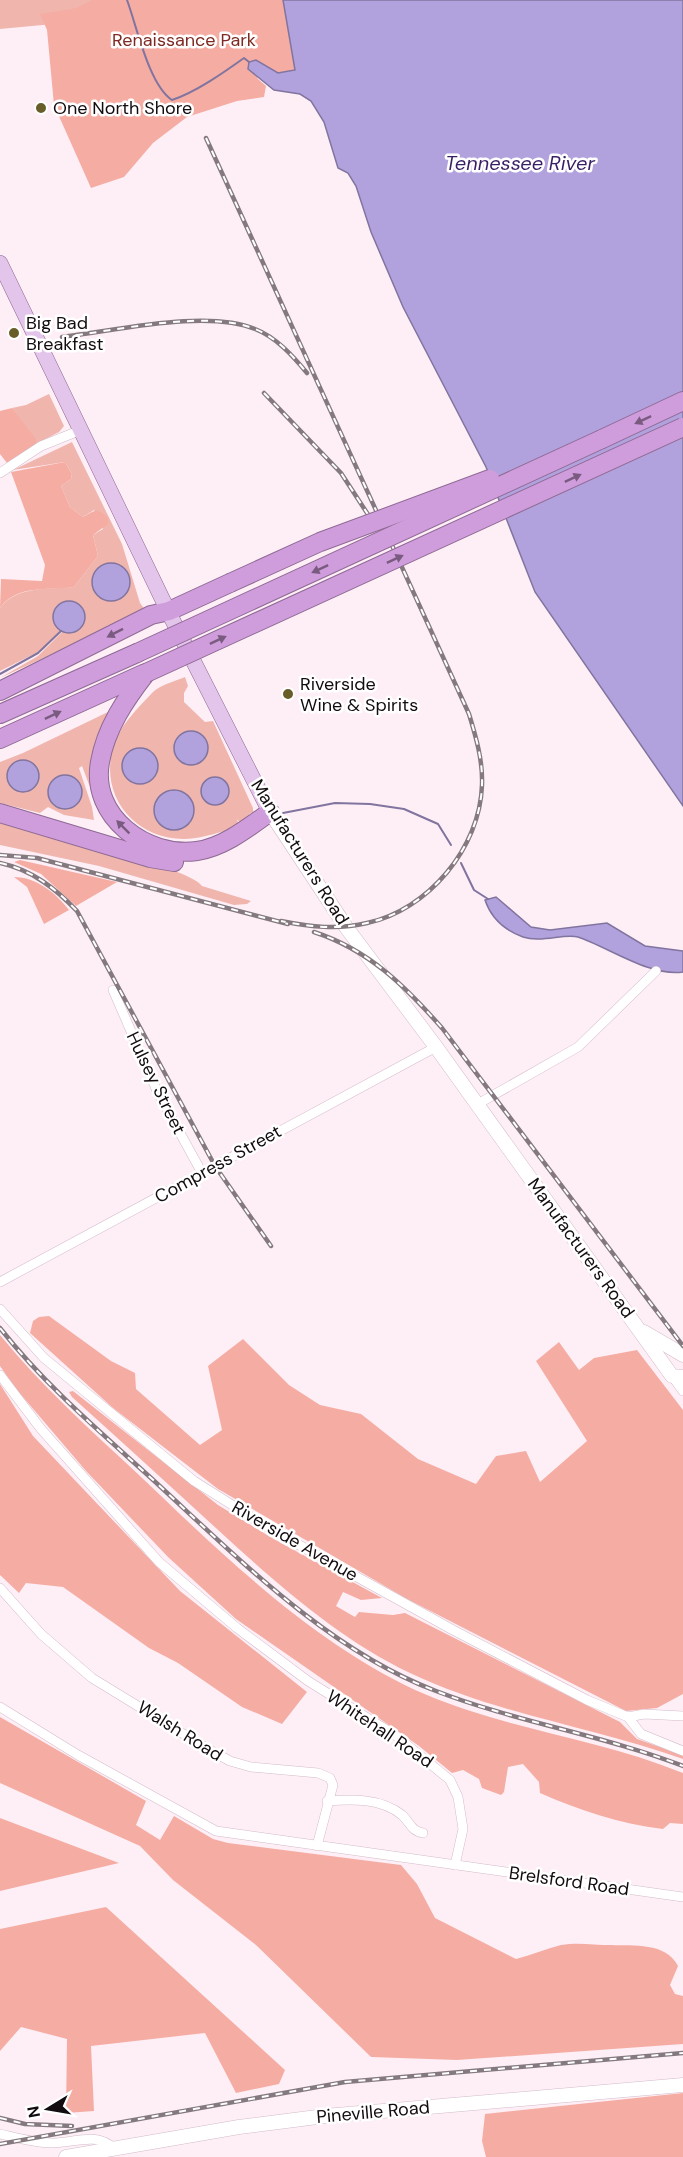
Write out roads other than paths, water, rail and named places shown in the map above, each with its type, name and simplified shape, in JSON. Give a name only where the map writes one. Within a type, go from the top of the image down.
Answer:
[{"type":"highway","points":[[0,714],[683,401]]},
{"type":"highway","points":[[0,739],[683,427]]},
{"type":"highway","points":[[0,691],[151,615],[169,611],[320,542],[602,439]]},
{"type":"highway","points":[[146,673],[119,710],[99,764],[104,799],[121,827],[147,844],[172,851],[199,850],[235,836],[273,816]]},
{"type":"highway","points":[[0,813],[150,858],[178,863],[215,856],[240,845],[273,816]]},
{"type":"main road","name":"Manufacturers Road","points":[[0,262],[169,611],[273,816],[346,927],[436,1047],[639,1329],[677,1377]]},
{"type":"main road","points":[[639,1329],[683,1355]]},
{"type":"main road","name":"Pineville Road","points":[[66,2157],[239,2127],[326,2116],[683,2085]]},
{"type":"street","points":[[0,473],[16,464],[23,456],[81,430]]},
{"type":"street","points":[[476,1105],[578,1047],[656,971]]},
{"type":"street","name":"Hulsey Street","points":[[113,990],[157,1091],[202,1173]]},
{"type":"street","name":"Compress Street","points":[[0,1282],[436,1047]]},
{"type":"street","name":"Riverside Avenue","points":[[0,1309],[44,1358],[194,1481],[272,1530],[453,1630],[587,1700],[628,1717]]},
{"type":"street","name":"Whitehall Road","points":[[0,1375],[41,1429],[159,1562],[237,1628],[308,1681],[394,1735],[450,1780],[458,1797],[463,1829],[455,1865]]},
{"type":"street","name":"Manufacturers Road","points":[[677,1377],[683,1391]]},
{"type":"street","name":"Walsh Road","points":[[0,1588],[41,1634],[92,1678],[230,1761],[251,1767],[318,1773],[330,1778],[333,1785],[318,1846]]},
{"type":"street","points":[[0,1707],[68,1749],[216,1832],[455,1865]]},
{"type":"street","points":[[683,1716],[644,1714],[628,1717],[641,1734],[683,1751]]},
{"type":"street","points":[[327,1802],[375,1802],[402,1814],[414,1830],[423,1833]]},
{"type":"street","name":"Brelsford Road","points":[[455,1865],[683,1897]]},
{"type":"street","points":[[0,2134],[51,2143],[91,2138],[105,2140],[115,2149]]},
{"type":"water","name":"Tennessee River","points":[[283,0],[683,0],[683,806],[535,592],[486,467],[403,307],[371,232],[356,186],[348,173],[338,168],[324,122],[311,101],[300,94],[274,90],[248,69],[249,62],[256,60],[278,73],[295,70]]},
{"type":"water","points":[[111,563],[125,568],[130,582],[125,596],[111,601],[97,596],[92,582],[97,568]]},
{"type":"water","points":[[69,601],[81,605],[85,617],[81,629],[69,633],[57,629],[53,617],[57,605]]},
{"type":"water","points":[[191,731],[203,736],[208,748],[203,760],[191,765],[179,760],[174,748],[179,736]]},
{"type":"water","points":[[140,748],[153,753],[158,766],[153,779],[140,784],[127,779],[122,766],[127,753]]},
{"type":"water","points":[[23,760],[34,765],[39,776],[34,787],[23,792],[12,787],[7,776],[12,765]]},
{"type":"water","points":[[65,775],[77,780],[82,792],[77,804],[65,809],[53,804],[48,792],[53,780]]},
{"type":"water","points":[[215,777],[225,781],[229,791],[225,801],[215,805],[205,801],[201,791],[205,781]]},
{"type":"water","points":[[174,790],[182,791],[188,796],[193,802],[193,818],[188,824],[182,829],[174,830],[166,829],[160,824],[155,818],[154,810],[155,802],[160,796],[166,791]]},
{"type":"water","points":[[496,897],[531,927],[550,930],[607,923],[645,946],[683,951],[683,972],[670,972],[643,966],[578,937],[530,939],[523,937],[504,927],[495,918],[485,900]]},
{"type":"waterway","points":[[127,0],[150,69],[164,93],[172,100],[200,87],[244,58],[249,62]]},
{"type":"waterway","points":[[0,674],[38,653],[61,631]]},
{"type":"waterway","points":[[283,813],[335,803],[370,804],[404,809],[438,824],[451,845]]},
{"type":"waterway","points":[[461,863],[474,890],[488,899]]},
{"type":"railway","points":[[206,138],[469,714],[481,767],[482,785],[479,808],[472,831],[461,853],[447,873],[430,890],[410,905],[389,916],[367,923],[324,927],[281,921]]},
{"type":"railway","points":[[62,337],[160,323],[186,321],[235,323],[263,332],[290,354],[307,373]]},
{"type":"railway","points":[[264,393],[341,473],[369,516]]},
{"type":"railway","points":[[0,855],[37,858],[288,924]]},
{"type":"railway","points":[[0,863],[33,875],[77,911],[215,1166],[271,1246]]},
{"type":"railway","points":[[314,932],[369,959],[400,984],[442,1028],[683,1346]]},
{"type":"railway","points":[[0,1328],[72,1406],[249,1568],[320,1626],[357,1651],[396,1673],[466,1702],[653,1755],[683,1766]]},
{"type":"railway","points":[[0,2144],[345,2082],[683,2053]]},
{"type":"railway","points":[[0,2118],[25,2124],[72,2126]]},
{"type":"place","name":"One North Shore","points":[[41,108]]},
{"type":"place","name":"Big Bad Breakfast","points":[[14,333]]},
{"type":"place","name":"Riverside Wine & Spirits","points":[[288,694]]},
{"type":"park label","name":"Renaissance Park","points":[[184,40]]}]
